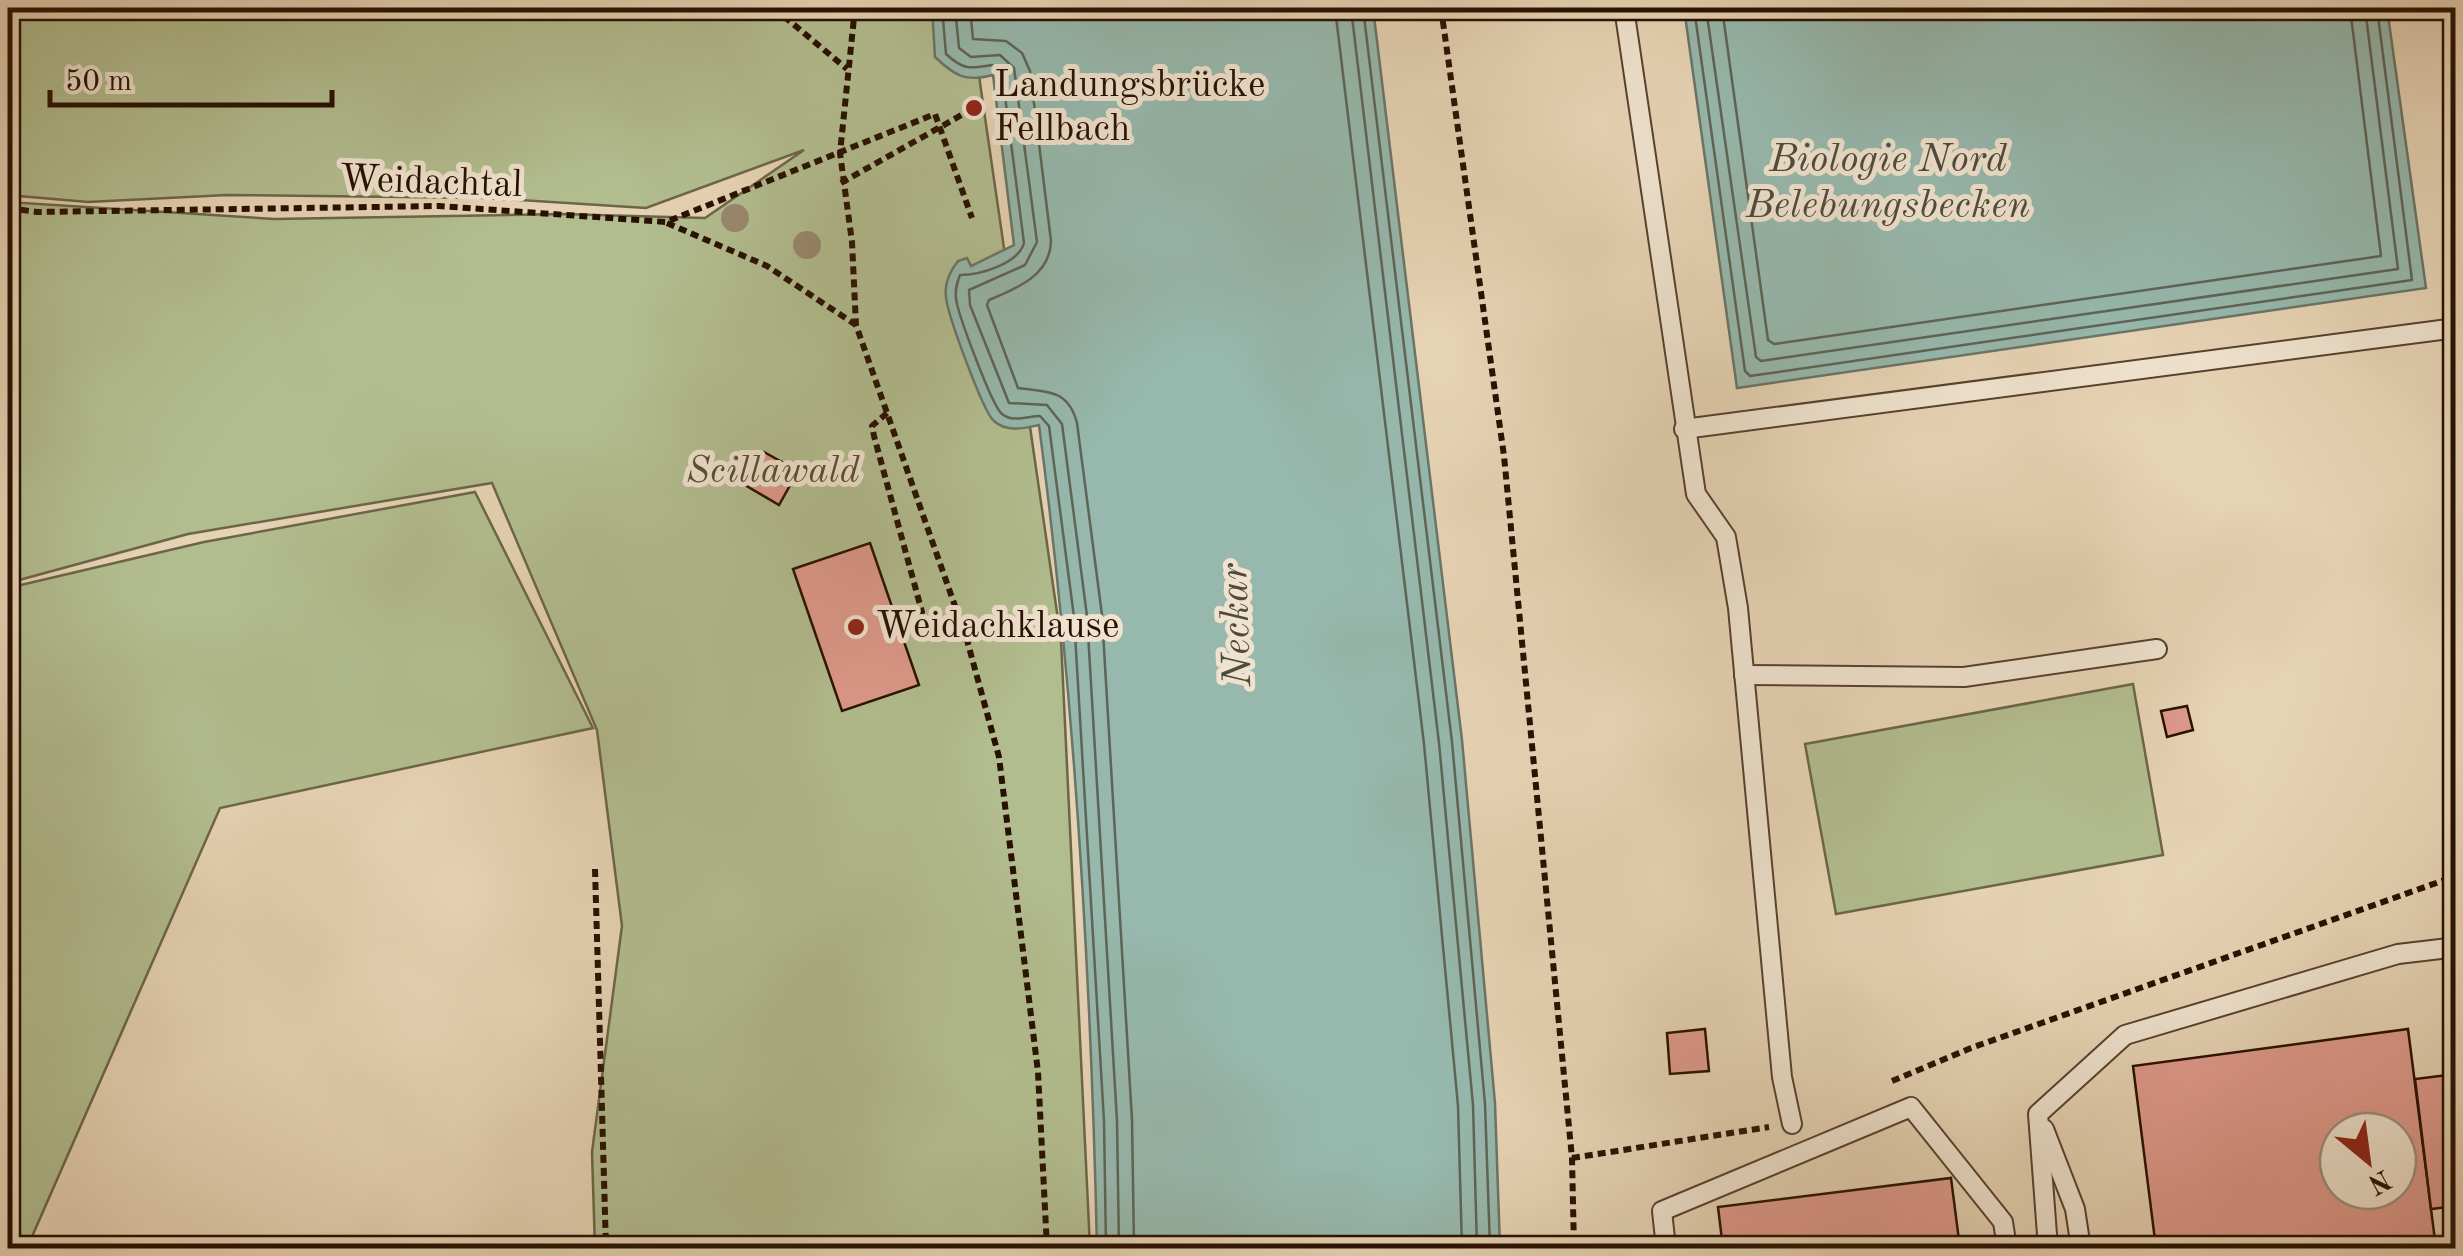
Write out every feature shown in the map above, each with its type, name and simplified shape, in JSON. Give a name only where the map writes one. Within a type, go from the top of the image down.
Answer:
[{"type":"lane","points":[[1624,8],[1696,494],[1726,537],[1744,675],[1782,1077],[1792,1124]]},
{"type":"lane","points":[[1684,429],[2456,328]]},
{"type":"lane","points":[[1744,675],[1964,677],[2156,649]]},
{"type":"lane","points":[[2038,1114],[2124,1035],[2398,954],[2449,948]]},
{"type":"lane","points":[[1666,1248],[1662,1211],[1911,1107],[2004,1222],[2007,1248]]},
{"type":"lane","points":[[2038,1114],[2048,1248]]},
{"type":"lane","points":[[2038,1114],[2076,1209],[2080,1248]]},
{"type":"path","points":[[774,8],[848,69]]},
{"type":"path","points":[[856,8],[840,152],[841,183],[852,242],[856,325],[967,640],[999,757],[1038,1072],[1047,1248]]},
{"type":"path","points":[[1441,8],[1504,456],[1572,1158],[1574,1248]]},
{"type":"path","points":[[841,183],[974,108]]},
{"type":"path","name":"Weidachtal","points":[[8,208],[37,212],[439,206],[666,222],[935,114],[972,218]]},
{"type":"path","points":[[666,222],[767,266],[856,325]]},
{"type":"path","points":[[887,412],[872,426],[922,612],[905,617]]},
{"type":"path","points":[[595,869],[606,1248]]},
{"type":"path","points":[[1881,1086],[1971,1048],[2456,876]]},
{"type":"path","points":[[1572,1158],[1792,1124]]},
{"type":"green space","name":"Scillawald","points":[[8,8],[974,8],[980,83],[1061,640],[1090,1248],[595,1248],[592,1152],[622,926],[597,730],[492,483],[188,534],[8,583],[8,202],[274,219],[561,214],[705,218],[804,150],[646,208],[488,198],[227,195],[88,202],[8,195]]},
{"type":"green space","points":[[475,492],[593,728],[220,808],[27,1248],[8,1248],[8,588],[204,542]]},
{"type":"green space","points":[[2133,684],[2163,855],[1836,914],[1805,744]]},
{"type":"water","name":"Neckar","points":[[932,8],[1373,8],[1462,740],[1495,1103],[1500,1248],[1097,1248],[1072,733],[1039,425],[1010,428],[994,421],[966,362],[946,297],[948,278],[958,261],[967,258],[971,266],[1014,245],[993,75],[962,76],[935,57]]},
{"type":"water","name":"Biologie Nord Belebungsbecken","points":[[1684,8],[2387,8],[2426,288],[1737,388]]},
{"type":"building","points":[[2456,138],[2456,189],[2448,139]]},
{"type":"building","points":[[764,452],[798,471],[779,505],[745,485]]},
{"type":"building","name":"Weidachklause","points":[[870,543],[919,685],[842,711],[793,569]]},
{"type":"building","points":[[2187,706],[2193,730],[2167,737],[2161,711]]},
{"type":"building","points":[[1705,1029],[1709,1071],[1670,1074],[1667,1033]]},
{"type":"building","points":[[2408,1029],[2436,1248],[2156,1248],[2133,1066]]},
{"type":"building","points":[[2456,1074],[2456,1206],[2431,1209],[2415,1079]]},
{"type":"building","points":[[1951,1178],[1960,1248],[1723,1248],[1718,1207]]},
{"type":"place","name":"Landungsbrücke Fellbach","points":[[974,108]]},
{"type":"place","name":"Weidachklause","points":[[856,627]]}]
